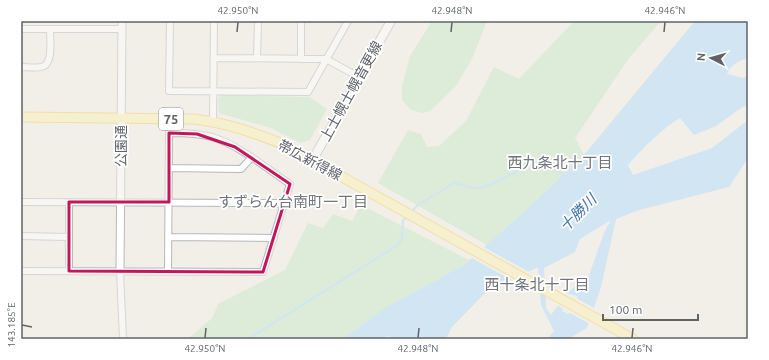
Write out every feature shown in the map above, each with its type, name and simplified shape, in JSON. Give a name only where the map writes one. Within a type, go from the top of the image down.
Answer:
[{"type":"main road","name":"上士幌士幌音更線","points":[[312,161],[390,21]]},
{"type":"main road","name":"帯広新得線","points":[[21,117],[193,119],[248,130],[285,145],[633,339]]},
{"type":"street","points":[[21,67],[39,68],[46,66],[50,61],[45,21]]},
{"type":"street","name":"公園通","points":[[120,271],[122,21]]},
{"type":"street","points":[[170,21],[169,91],[213,92],[308,92],[348,21]]},
{"type":"street","points":[[213,122],[214,21]]},
{"type":"street","points":[[257,58],[258,21]]},
{"type":"street","points":[[301,21],[301,59]]},
{"type":"street","points":[[21,29],[122,29]]},
{"type":"street","points":[[214,58],[326,59],[358,77]]},
{"type":"street","points":[[21,271],[263,272],[290,184],[235,147],[212,137],[197,134],[169,133],[168,271]]},
{"type":"street","points":[[169,168],[241,169],[251,158]]},
{"type":"street","points":[[21,202],[276,203],[284,205]]},
{"type":"street","points":[[68,271],[69,202]]},
{"type":"street","points":[[21,236],[68,237]]},
{"type":"street","points":[[168,237],[274,238]]},
{"type":"street","points":[[120,271],[123,339]]},
{"type":"highlighted area","points":[[169,133],[197,134],[235,147],[290,184],[263,272],[69,271],[69,202],[169,202]]},
{"type":"green space","points":[[432,21],[487,21],[472,59],[456,86],[430,111],[422,113],[411,110],[402,100],[402,87],[410,56]]},
{"type":"green space","points":[[574,21],[661,21],[629,58],[575,138],[584,155],[487,245],[378,183],[408,130],[421,134],[427,147],[439,146],[466,121],[494,67],[519,79]]},
{"type":"green space","points":[[221,95],[309,97],[327,109],[310,140],[300,143],[271,128],[219,113],[218,99]]},
{"type":"green space","points":[[361,205],[469,260],[464,265],[383,309],[343,339],[188,339],[212,318],[218,304],[285,270],[308,223],[323,228],[333,214],[352,221]]},
{"type":"water","name":"十勝川","points":[[695,21],[748,21],[748,59],[741,60],[735,64],[730,68],[727,74],[743,78],[748,75],[748,105],[741,108],[716,126],[694,135],[680,118],[659,134],[628,165],[633,175],[712,148],[748,120],[748,158],[729,187],[639,210],[616,219],[601,287],[587,328],[568,339],[547,339],[554,331],[541,305],[538,267],[485,293],[451,328],[446,339],[389,339],[390,335],[384,339],[343,339],[383,309],[464,265],[526,210],[584,155]],"holes":[[[611,220],[604,233],[588,278],[569,291],[551,315],[546,308],[544,268],[575,252],[580,239]]]},
{"type":"pier","points":[[482,246],[531,273],[513,281],[470,257]]},
{"type":"pier","points":[[566,293],[577,296],[578,299],[596,309],[590,324],[570,313],[568,314],[562,311],[563,309],[557,305]]},
{"type":"waterway","points":[[412,211],[418,205],[454,183],[474,188],[485,187],[541,161],[549,163],[564,176]]},
{"type":"waterway","points":[[248,339],[398,245],[402,239],[403,221],[407,216]]},
{"type":"district","name":"西九条北十丁目","points":[[560,163]]},
{"type":"district","name":"すずらん台南町一丁目","points":[[293,202]]},
{"type":"district","name":"西十条北十丁目","points":[[537,285]]}]
